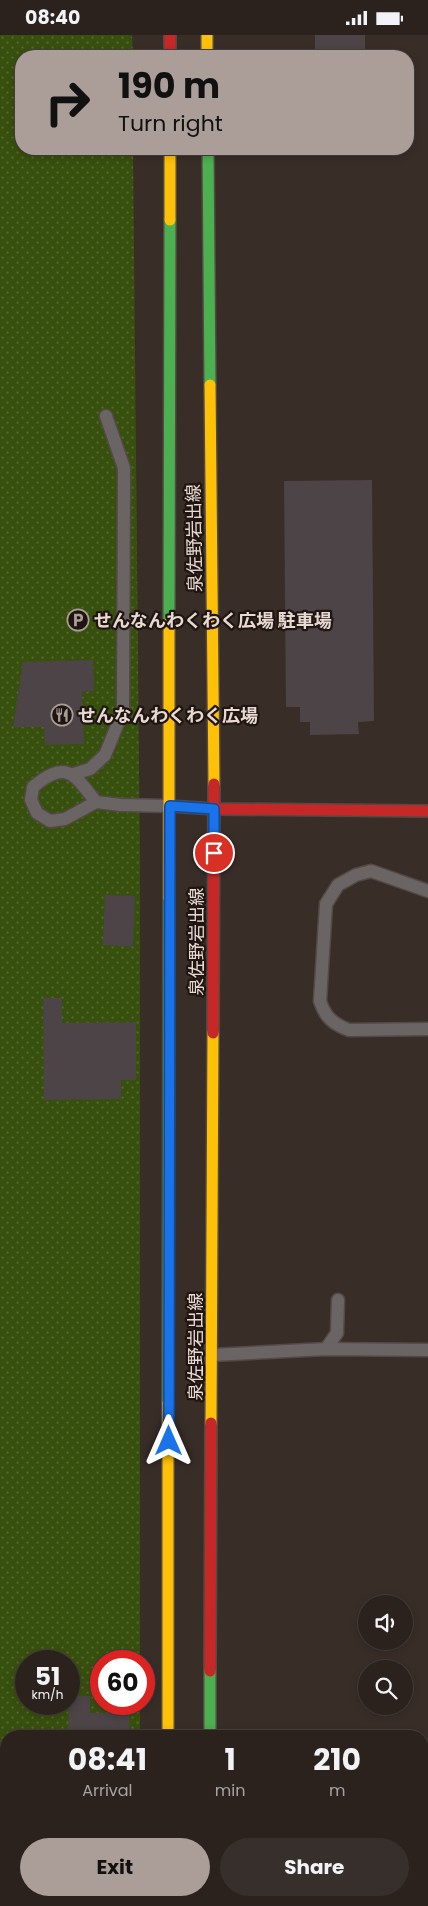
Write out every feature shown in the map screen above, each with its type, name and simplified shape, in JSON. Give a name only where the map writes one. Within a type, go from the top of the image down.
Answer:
[{"type":"main road","points":[[170,35],[170,50]]},
{"type":"main road","points":[[207,35],[207,50]]},
{"type":"main road","name":"泉佐野岩出線","points":[[168,1730],[170,155]]},
{"type":"main road","name":"泉佐野岩出線","points":[[208,155],[214,809],[210,1730]]},
{"type":"main road","points":[[170,806],[214,809],[428,811]]},
{"type":"lane","points":[[106,416],[124,468],[123,711],[105,755],[90,769],[74,774],[66,772],[52,774],[33,787],[31,800],[37,813],[50,821],[64,819],[96,802],[121,805],[170,806]]},
{"type":"lane","points":[[74,774],[96,802]]},
{"type":"lane","points":[[428,891],[371,871],[356,875],[338,885],[326,904],[320,1001],[324,1015],[337,1025],[349,1030],[428,1029]]},
{"type":"lane","points":[[326,1349],[337,1333],[338,1300]]},
{"type":"lane","points":[[213,1355],[326,1349],[428,1350]]},
{"type":"green space","points":[[0,35],[132,35],[133,50],[15,50],[15,155],[133,155],[140,862],[140,1650],[90,1650],[90,1715],[140,1715],[140,1730],[0,1730]]},
{"type":"building","points":[[315,35],[365,35],[365,50],[315,50]]},
{"type":"building","points":[[372,480],[374,721],[358,722],[359,734],[310,735],[310,722],[300,722],[300,707],[286,707],[284,481]]},
{"type":"building","points":[[93,660],[94,691],[82,692],[84,744],[45,745],[44,727],[13,727],[23,662]]},
{"type":"building","points":[[105,895],[135,896],[133,947],[103,945]]},
{"type":"building","points":[[43,998],[62,998],[62,1023],[136,1022],[136,1080],[121,1080],[121,1099],[44,1100]]},
{"type":"building","points":[[80,1696],[90,1696],[90,1715],[129,1715],[130,1730],[68,1730],[69,1715],[80,1715]]},
{"type":"traffic: fast","points":[[208,155],[210,385]]},
{"type":"traffic: fast","points":[[169,623],[170,220]]},
{"type":"traffic: fast","points":[[168,1403],[169,898]]},
{"type":"traffic: fast","points":[[210,1671],[210,1730]]},
{"type":"traffic: slow","points":[[207,35],[207,50]]},
{"type":"traffic: slow","points":[[170,155],[170,220]]},
{"type":"traffic: slow","points":[[210,385],[214,784]]},
{"type":"traffic: slow","points":[[169,623],[169,898]]},
{"type":"traffic: slow","points":[[211,1423],[213,1033]]},
{"type":"traffic: slow","points":[[168,1403],[168,1730]]},
{"type":"traffic: jam","points":[[170,35],[170,50]]},
{"type":"traffic: jam","points":[[213,1033],[214,784]]},
{"type":"traffic: jam","points":[[170,806],[214,809],[428,811]]},
{"type":"traffic: jam","points":[[210,1671],[211,1423]]},
{"type":"place","name":"せんなんわくわく広場 駐車場","points":[[78,620]]},
{"type":"place","name":"せんなんわくわく広場","points":[[62,715]]},
{"type":"route","points":[[169,1441],[170,806],[214,809],[214,853]]}]
